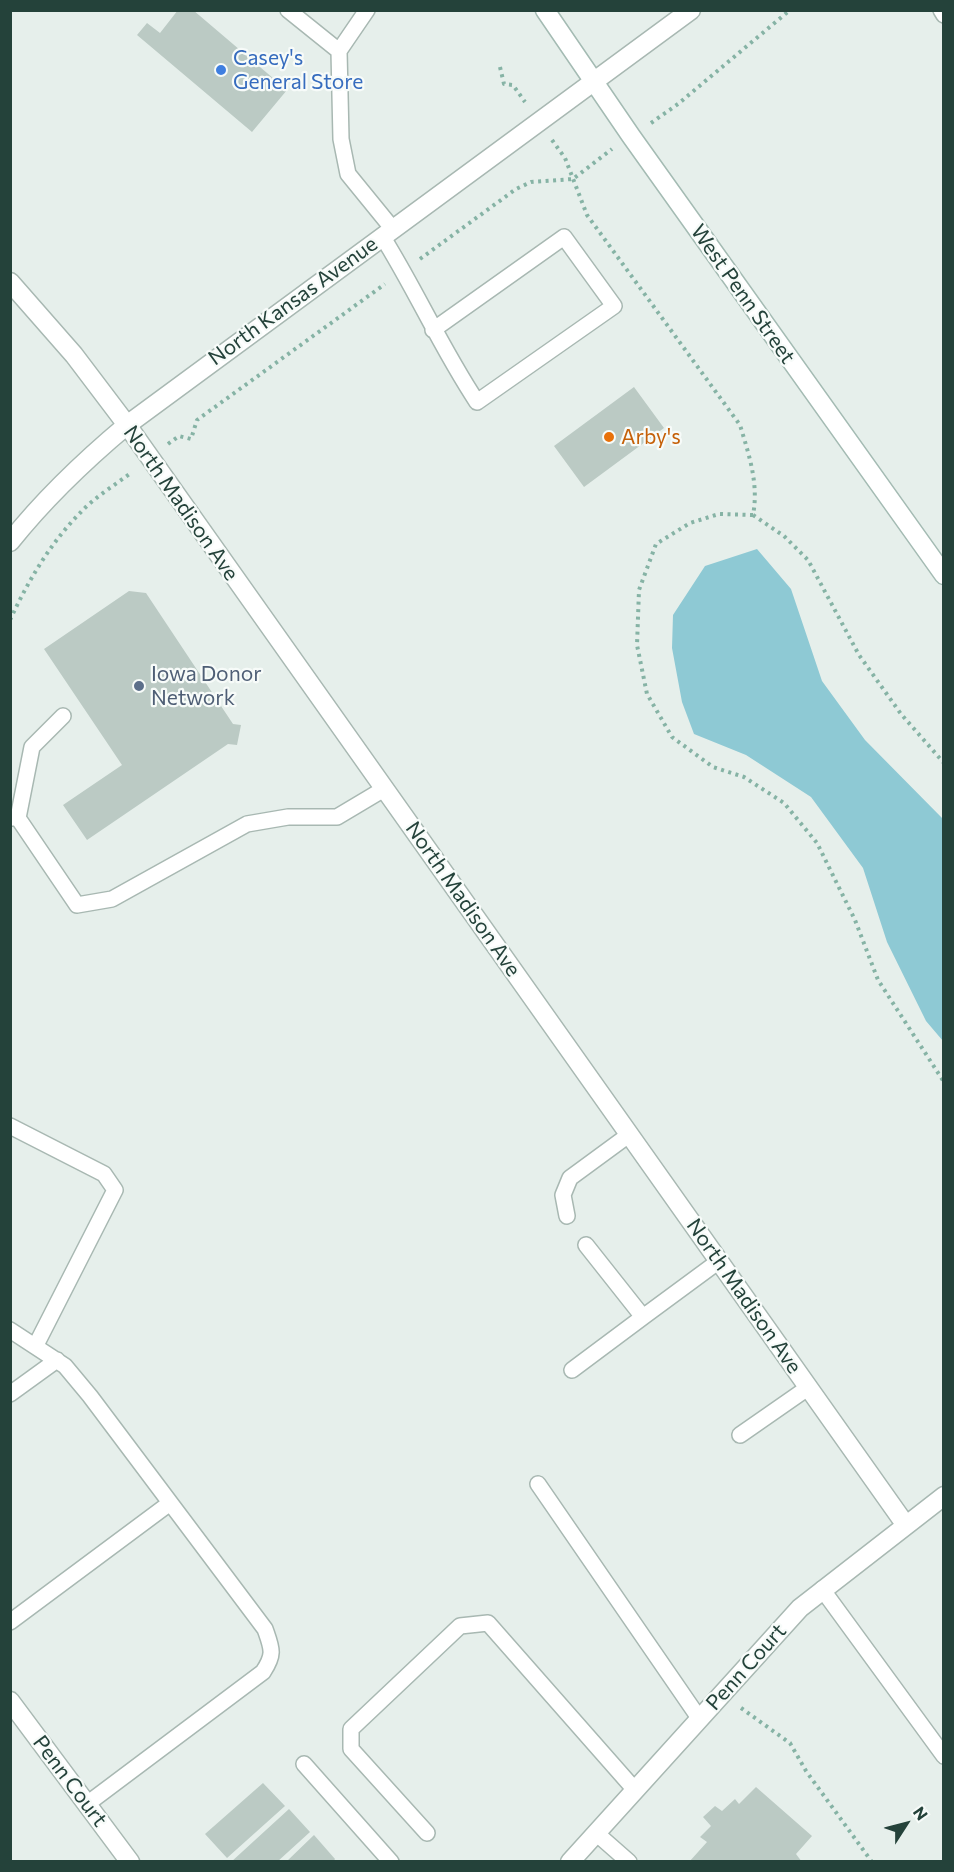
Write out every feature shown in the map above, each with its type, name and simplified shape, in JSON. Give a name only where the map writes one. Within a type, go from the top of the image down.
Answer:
[{"type":"street","name":"West Penn Street","points":[[545,10],[592,81],[944,575]]},
{"type":"street","name":"North Kansas Avenue","points":[[10,542],[41,503],[93,453],[127,425],[691,10]]},
{"type":"street","name":"North Madison Ave","points":[[10,282],[74,355],[127,425],[905,1524]]},
{"type":"street","name":"Penn Court","points":[[570,1862],[800,1608],[905,1524],[944,1496]]},
{"type":"street","name":"Penn Court","points":[[10,1701],[130,1862]]},
{"type":"lane","points":[[288,10],[339,51]]},
{"type":"lane","points":[[367,10],[339,51],[341,140],[348,174],[387,232],[434,330],[477,402],[614,306],[564,237],[434,330]]},
{"type":"lane","points":[[941,10],[944,15]]},
{"type":"lane","points":[[63,716],[32,747],[14,818],[77,904],[112,899],[247,824],[288,818],[337,817],[384,789]]},
{"type":"lane","points":[[10,1126],[104,1174],[115,1190],[36,1345]]},
{"type":"lane","points":[[567,1216],[563,1195],[570,1178],[630,1134]]},
{"type":"lane","points":[[586,1245],[643,1317]]},
{"type":"lane","points":[[572,1370],[719,1261]]},
{"type":"lane","points":[[10,1330],[57,1360],[90,1396],[265,1629],[272,1647],[271,1659],[262,1672],[87,1804]]},
{"type":"lane","points":[[10,1394],[57,1360]]},
{"type":"lane","points":[[740,1435],[808,1387]]},
{"type":"lane","points":[[538,1484],[699,1718]]},
{"type":"lane","points":[[10,1622],[170,1503]]},
{"type":"lane","points":[[822,1589],[944,1756]]},
{"type":"lane","points":[[427,1833],[351,1749],[351,1729],[460,1626],[488,1623],[635,1790]]},
{"type":"lane","points":[[304,1764],[391,1862]]},
{"type":"lane","points":[[596,1833],[629,1862]]},
{"type":"path","points":[[10,620],[37,569],[82,511],[179,436],[191,439],[197,420],[516,189],[531,182],[573,179],[678,104],[790,10]]},
{"type":"path","points":[[573,179],[587,215],[740,425],[751,461],[757,495],[753,515]]},
{"type":"path","points":[[944,764],[901,714],[859,655],[808,560],[784,536],[753,515],[719,514],[690,523],[656,544],[639,590],[637,645],[647,694],[672,737],[713,766],[744,777],[784,803],[817,843],[855,920],[878,980],[944,1082]]},
{"type":"path","points":[[721,1693],[790,1743],[806,1771],[872,1862]]},
{"type":"water","points":[[757,549],[791,589],[822,681],[865,740],[943,819],[943,1041],[926,1021],[887,942],[863,868],[811,797],[746,755],[694,734],[682,702],[672,648],[673,615],[705,566]]},
{"type":"building","name":"Casey's General Store","points":[[178,10],[193,10],[287,90],[252,132],[137,35],[147,23],[160,33]]},
{"type":"building","name":"Arby's","points":[[634,387],[664,428],[584,487],[554,446]]},
{"type":"building","name":"Iowa Donor Network","points":[[129,591],[146,593],[233,724],[241,725],[237,745],[228,744],[87,840],[63,805],[122,765],[44,649]]},
{"type":"building","points":[[263,1783],[285,1806],[227,1858],[205,1834]]},
{"type":"building","points":[[756,1787],[812,1836],[796,1854],[802,1862],[689,1862],[707,1842],[700,1837],[711,1826],[703,1817],[715,1806],[722,1811],[735,1799],[739,1804]]},
{"type":"building","points":[[289,1809],[310,1832],[277,1862],[231,1862]]},
{"type":"building","points":[[314,1835],[335,1859],[333,1862],[286,1862]]},
{"type":"place","name":"Casey's General Store","points":[[221,70]]},
{"type":"place","name":"Arby's","points":[[609,437]]},
{"type":"place","name":"Iowa Donor Network","points":[[139,686]]}]
